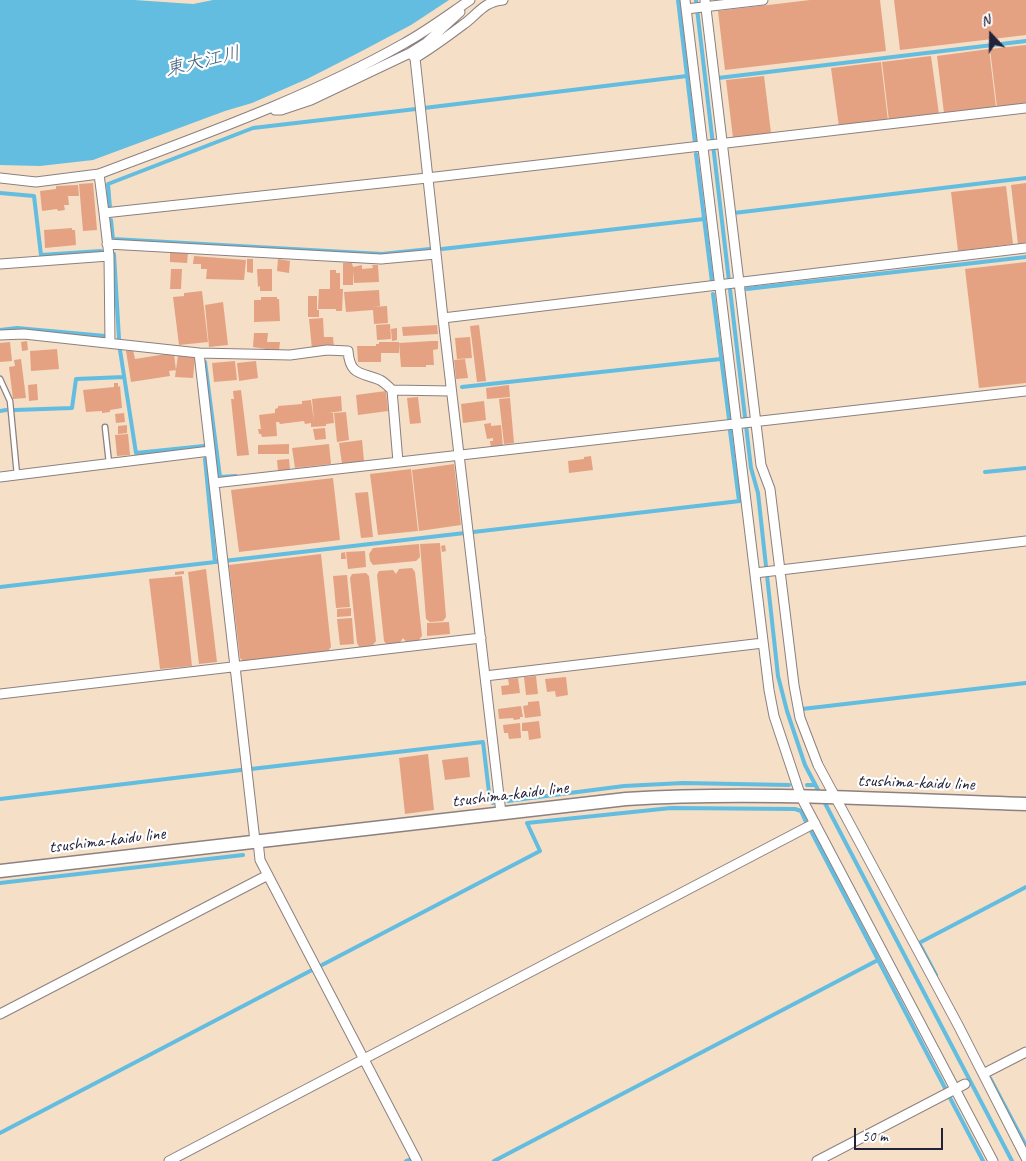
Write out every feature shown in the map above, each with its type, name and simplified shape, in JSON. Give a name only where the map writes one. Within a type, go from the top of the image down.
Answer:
[{"type":"main road","name":"tsushima-kaidu line","points":[[0,871],[626,799],[678,796],[802,797],[1026,804]]},
{"type":"street","points":[[270,109],[281,110],[311,100],[412,56],[468,21],[477,11],[495,1],[503,0]]},
{"type":"street","points":[[763,0],[688,6],[738,424],[758,573],[763,643],[774,716],[802,797],[993,1161]]},
{"type":"street","points":[[412,56],[459,14],[468,2]]},
{"type":"street","points":[[0,178],[36,182],[99,174],[270,109],[405,44],[468,2]]},
{"type":"street","points":[[705,5],[754,422],[760,465],[770,489],[778,570],[800,718],[832,798],[983,1074],[1026,1158]]},
{"type":"street","points":[[412,56],[501,813]]},
{"type":"street","points":[[104,213],[427,178],[1026,108]]},
{"type":"street","points":[[99,174],[109,256],[110,342]]},
{"type":"street","points":[[108,244],[381,259],[436,254]]},
{"type":"street","points":[[443,318],[1026,248]]},
{"type":"street","points":[[0,264],[109,256]]},
{"type":"street","points":[[0,336],[24,334],[110,342],[199,354],[290,355],[327,350],[348,351],[348,360],[352,369],[362,375],[382,380],[392,390],[398,462]]},
{"type":"street","points":[[199,354],[235,666],[260,860],[418,1161]]},
{"type":"street","points":[[392,390],[452,391]]},
{"type":"street","points":[[214,483],[1026,391]]},
{"type":"street","points":[[0,477],[210,451]]},
{"type":"street","points":[[758,573],[1026,541]]},
{"type":"street","points":[[0,694],[481,638]]},
{"type":"street","points":[[485,676],[763,643]]},
{"type":"street","points":[[170,1161],[815,823]]},
{"type":"street","points":[[0,1014],[268,875]]},
{"type":"street","points":[[983,1074],[1026,1052]]},
{"type":"street","points":[[817,1161],[965,1084]]},
{"type":"lane","points":[[0,379],[10,401],[17,475]]},
{"type":"lane","points":[[106,427],[109,463]]},
{"type":"water","name":"東大江川","points":[[0,0],[134,0],[193,4],[213,0],[449,0],[411,25],[360,52],[307,79],[252,103],[225,111],[93,160],[40,166],[0,165]]},
{"type":"building","points":[[810,0],[880,0],[886,51],[725,70],[718,11]]},
{"type":"building","points":[[894,0],[1026,0],[1026,35],[900,50]]},
{"type":"building","points":[[1026,45],[1026,104],[997,107],[990,49]]},
{"type":"building","points":[[989,49],[996,107],[944,113],[937,56]]},
{"type":"building","points":[[931,56],[939,114],[889,121],[882,62]]},
{"type":"building","points":[[881,62],[888,121],[839,127],[831,68]]},
{"type":"building","points":[[764,76],[771,133],[733,138],[726,80]]},
{"type":"building","points":[[93,183],[97,230],[83,231],[79,184]]},
{"type":"building","points":[[1026,183],[1026,243],[1018,244],[1011,185]]},
{"type":"building","points":[[78,185],[79,196],[68,196],[69,205],[64,205],[65,210],[42,211],[40,191],[56,189],[56,186]]},
{"type":"building","points":[[1006,186],[1013,244],[958,251],[951,192]]},
{"type":"building","points":[[72,228],[72,230],[75,230],[76,245],[45,248],[44,230]]},
{"type":"building","points":[[170,253],[188,253],[187,263],[170,262]]},
{"type":"building","points":[[194,256],[246,260],[244,280],[206,279],[207,269],[201,269],[201,264],[193,264]]},
{"type":"building","points":[[247,259],[253,259],[253,273],[247,272]]},
{"type":"building","points":[[278,259],[290,261],[289,273],[277,271]]},
{"type":"building","points":[[1026,262],[1026,383],[979,388],[965,269]]},
{"type":"building","points":[[343,263],[352,263],[353,267],[362,265],[362,269],[373,268],[372,265],[378,265],[379,282],[354,283],[353,271],[353,285],[343,285]]},
{"type":"building","points":[[171,269],[182,269],[181,289],[170,289]]},
{"type":"building","points":[[257,269],[272,269],[272,291],[260,291]]},
{"type":"building","points":[[330,270],[336,270],[336,273],[340,273],[340,289],[343,289],[342,311],[318,309],[319,289],[330,289]]},
{"type":"building","points":[[379,290],[380,306],[372,307],[387,306],[388,323],[374,324],[373,310],[346,312],[344,292]]},
{"type":"building","points":[[202,291],[208,342],[179,345],[173,297],[184,296],[184,293]]},
{"type":"building","points":[[308,296],[317,296],[319,317],[308,317]]},
{"type":"building","points":[[261,297],[277,297],[279,299],[280,321],[254,322],[254,300],[261,300]]},
{"type":"building","points":[[223,302],[228,345],[209,347],[205,305]]},
{"type":"building","points":[[323,318],[324,337],[333,337],[334,347],[312,349],[309,319]]},
{"type":"building","points":[[390,324],[391,339],[377,340],[376,325]]},
{"type":"building","points":[[437,325],[438,334],[403,336],[402,327]]},
{"type":"building","points":[[479,325],[486,381],[477,382],[470,326]]},
{"type":"building","points":[[397,328],[397,340],[392,341],[391,329]]},
{"type":"building","points":[[254,333],[268,333],[267,342],[280,342],[279,351],[253,347]]},
{"type":"building","points":[[470,337],[472,358],[457,359],[455,338]]},
{"type":"building","points":[[27,341],[28,350],[22,351],[21,342]]},
{"type":"building","points":[[438,341],[438,349],[433,350],[434,365],[426,365],[426,367],[401,367],[399,343]]},
{"type":"building","points":[[10,342],[12,361],[0,362],[0,343]]},
{"type":"building","points":[[379,342],[399,342],[399,353],[381,353],[381,362],[358,362],[357,346],[376,346]]},
{"type":"building","points":[[57,349],[59,369],[31,371],[30,351]]},
{"type":"building","points":[[133,350],[135,359],[174,354],[176,370],[169,371],[170,376],[131,382],[126,351]]},
{"type":"building","points":[[178,355],[195,357],[193,378],[175,377]]},
{"type":"building","points":[[21,359],[26,398],[13,399],[9,367],[15,366],[14,360]]},
{"type":"building","points":[[465,359],[468,378],[456,379],[454,360]]},
{"type":"building","points":[[235,361],[237,380],[214,382],[212,363]]},
{"type":"building","points":[[256,361],[258,378],[239,381],[237,363]]},
{"type":"building","points":[[114,383],[118,383],[118,387],[120,386],[122,408],[102,413],[102,411],[86,412],[83,390],[114,387]]},
{"type":"building","points":[[37,384],[38,400],[29,401],[28,385]]},
{"type":"building","points":[[509,385],[510,397],[487,399],[486,388]]},
{"type":"building","points":[[241,390],[249,455],[237,456],[231,399],[234,399],[233,391]]},
{"type":"building","points":[[386,391],[388,411],[358,415],[356,395]]},
{"type":"building","points":[[341,396],[342,411],[329,413],[333,413],[334,423],[326,424],[326,426],[311,427],[311,423],[305,424],[304,421],[280,424],[276,422],[277,436],[262,437],[259,434],[258,429],[261,429],[259,415],[275,413],[275,409],[278,406],[302,404],[302,401],[311,400],[314,421],[312,399]]},
{"type":"building","points":[[418,397],[421,423],[410,424],[407,398]]},
{"type":"building","points":[[510,398],[514,443],[504,444],[499,399]]},
{"type":"building","points":[[484,401],[486,420],[463,423],[461,404]]},
{"type":"building","points":[[346,412],[349,440],[337,442],[334,413]]},
{"type":"building","points":[[124,413],[125,422],[116,423],[115,414]]},
{"type":"building","points":[[491,423],[491,426],[501,425],[503,447],[491,448],[490,441],[493,441],[493,438],[487,439],[484,424]]},
{"type":"building","points":[[127,425],[127,433],[118,434],[118,426]]},
{"type":"building","points":[[325,428],[326,439],[315,440],[313,429]]},
{"type":"building","points":[[128,434],[130,455],[117,456],[115,435]]},
{"type":"building","points":[[362,440],[364,461],[342,464],[339,443]]},
{"type":"building","points":[[289,444],[289,454],[258,454],[258,445]]},
{"type":"building","points":[[329,444],[331,464],[295,468],[292,448]]},
{"type":"building","points":[[591,456],[593,470],[569,473],[568,461]]},
{"type":"building","points":[[289,459],[290,470],[278,471],[277,460]]},
{"type":"building","points":[[454,464],[461,525],[419,531],[412,470]]},
{"type":"building","points":[[411,469],[418,531],[378,535],[370,474]]},
{"type":"building","points":[[333,478],[340,540],[239,552],[231,490]]},
{"type":"building","points":[[368,492],[373,537],[361,538],[355,493]]},
{"type":"building","points":[[440,543],[446,617],[443,621],[430,622],[426,619],[420,544]]},
{"type":"building","points":[[419,544],[420,557],[416,561],[373,565],[370,561],[369,554],[373,548]]},
{"type":"building","points":[[445,545],[446,551],[442,552],[441,546]]},
{"type":"building","points":[[365,551],[366,567],[348,569],[346,552]]},
{"type":"building","points":[[345,552],[346,559],[341,559],[341,553]]},
{"type":"building","points":[[321,554],[331,647],[328,651],[243,661],[240,658],[229,565]]},
{"type":"building","points":[[412,568],[415,572],[422,636],[418,641],[407,643],[403,638],[399,644],[387,645],[384,641],[377,575],[379,571],[393,570],[396,574],[399,569]]},
{"type":"building","points":[[206,569],[217,662],[199,664],[188,572]]},
{"type":"building","points":[[184,571],[184,574],[175,575],[175,572]]},
{"type":"building","points":[[366,573],[369,576],[376,641],[372,646],[360,648],[357,643],[350,578],[352,574]]},
{"type":"building","points":[[347,575],[350,607],[336,608],[333,576]]},
{"type":"building","points":[[182,576],[192,666],[160,669],[149,579]]},
{"type":"building","points":[[351,608],[351,616],[337,617],[337,609]]},
{"type":"building","points":[[352,618],[354,644],[340,645],[337,619]]},
{"type":"building","points":[[449,622],[450,634],[427,636],[427,623]]},
{"type":"building","points":[[536,676],[538,694],[526,695],[524,677]]},
{"type":"building","points":[[566,677],[568,695],[556,697],[555,691],[547,692],[545,679]]},
{"type":"building","points":[[518,678],[520,693],[502,695],[501,686],[509,685],[508,679]]},
{"type":"building","points":[[539,701],[541,716],[525,718],[523,706],[528,705],[528,702]]},
{"type":"building","points":[[521,706],[523,717],[520,717],[520,719],[499,719],[498,709]]},
{"type":"building","points":[[539,721],[541,738],[529,740],[528,731],[522,731],[522,723]]},
{"type":"building","points":[[520,723],[521,738],[509,739],[508,733],[504,733],[503,725]]},
{"type":"building","points":[[428,754],[434,810],[405,814],[399,758]]},
{"type":"building","points":[[468,757],[470,777],[445,780],[442,760]]},
{"type":"waterway","points":[[678,0],[695,143]]},
{"type":"waterway","points":[[696,0],[751,468],[758,493],[778,676],[787,711],[805,765],[1012,1161]]},
{"type":"waterway","points":[[718,78],[1026,41]]},
{"type":"waterway","points":[[424,108],[687,76]]},
{"type":"waterway","points":[[110,208],[108,184],[253,128],[416,109]]},
{"type":"waterway","points":[[696,154],[712,282]]},
{"type":"waterway","points":[[734,213],[1026,178]]},
{"type":"waterway","points":[[0,193],[34,196],[41,255],[101,251]]},
{"type":"waterway","points":[[442,249],[704,219]]},
{"type":"waterway","points":[[111,220],[113,240]]},
{"type":"waterway","points":[[113,239],[382,254],[430,249]]},
{"type":"waterway","points":[[114,254],[119,339]]},
{"type":"waterway","points":[[747,289],[1026,257]]},
{"type":"waterway","points":[[713,294],[729,419]]},
{"type":"waterway","points":[[0,330],[17,328],[105,336]]},
{"type":"waterway","points":[[120,350],[136,453],[204,446]]},
{"type":"waterway","points":[[462,387],[721,359]]},
{"type":"waterway","points":[[205,362],[220,477],[236,476]]},
{"type":"waterway","points":[[15,410],[72,408],[76,379],[124,377]]},
{"type":"waterway","points":[[0,411],[6,410]]},
{"type":"waterway","points":[[730,431],[739,501]]},
{"type":"waterway","points":[[205,459],[215,562]]},
{"type":"waterway","points":[[985,472],[1026,468]]},
{"type":"waterway","points":[[0,587],[740,501]]},
{"type":"waterway","points":[[802,709],[1026,683]]},
{"type":"waterway","points":[[251,769],[483,742],[490,801],[493,803]]},
{"type":"waterway","points":[[0,799],[241,770]]},
{"type":"waterway","points":[[508,801],[624,786],[683,783],[789,785]]},
{"type":"waterway","points":[[807,785],[815,785]]},
{"type":"waterway","points":[[322,965],[540,851],[527,823],[671,808],[795,809],[801,811],[806,822]]},
{"type":"waterway","points":[[811,831],[945,1088]]},
{"type":"waterway","points":[[0,883],[243,855]]},
{"type":"waterway","points":[[936,975],[919,943],[1026,887]]},
{"type":"waterway","points":[[494,1161],[878,960]]},
{"type":"waterway","points":[[0,1133],[312,970]]},
{"type":"waterway","points":[[990,1078],[1026,1146]]},
{"type":"waterway","points":[[950,1098],[983,1161]]},
{"type":"waterway","points":[[406,1161],[411,1159]]}]
